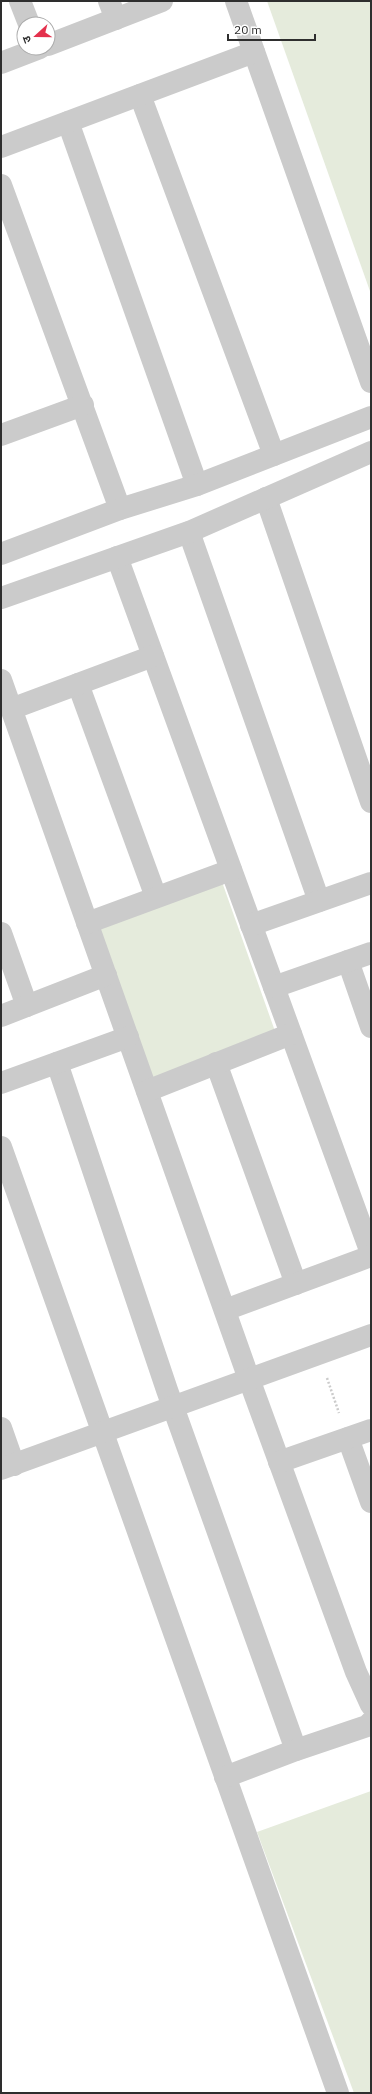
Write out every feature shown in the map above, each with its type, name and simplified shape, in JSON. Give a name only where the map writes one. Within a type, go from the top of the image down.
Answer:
[{"type":"street","points":[[20,1],[25,16]]},
{"type":"street","points":[[56,39],[112,10],[162,1]]},
{"type":"street","points":[[236,1],[371,382]]},
{"type":"street","points":[[1,147],[254,52]]},
{"type":"street","points":[[1,63],[18,56]]},
{"type":"street","points":[[140,95],[274,454]]},
{"type":"street","points":[[68,122],[196,485]]},
{"type":"street","points":[[2,193],[83,405],[120,509]]},
{"type":"street","points":[[1,435],[83,405]]},
{"type":"street","points":[[1,554],[120,509],[196,485],[371,417]]},
{"type":"street","points":[[1,598],[189,532],[371,452]]},
{"type":"street","points":[[266,498],[371,802]]},
{"type":"street","points":[[189,532],[319,901]]},
{"type":"street","points":[[117,557],[371,1255],[225,1310]]},
{"type":"street","points":[[11,709],[153,656]]},
{"type":"street","points":[[1,680],[279,1462],[364,1670],[371,1705]]},
{"type":"street","points":[[78,684],[156,897]]},
{"type":"street","points":[[87,923],[231,870]]},
{"type":"street","points":[[251,925],[371,883]]},
{"type":"street","points":[[1,933],[27,1006]]},
{"type":"street","points":[[274,987],[371,952]]},
{"type":"street","points":[[348,961],[371,1027]]},
{"type":"street","points":[[1,1016],[106,975]]},
{"type":"street","points":[[147,1091],[291,1034]]},
{"type":"street","points":[[1,1082],[128,1037]]},
{"type":"street","points":[[57,1063],[173,1407],[296,1750]]},
{"type":"street","points":[[216,1063],[296,1284]]},
{"type":"street","points":[[1,1147],[338,2093]]},
{"type":"street","points":[[1,1428],[8,1467],[371,1335]]},
{"type":"street","points":[[279,1462],[371,1430]]},
{"type":"street","points":[[348,1438],[371,1502]]},
{"type":"street","points":[[225,1777],[296,1750],[366,1726],[371,1722]]},
{"type":"path","points":[[318,1354],[348,1438]]},
{"type":"green space","points":[[267,1],[371,1],[371,294]]},
{"type":"green space","points":[[221,879],[276,1034],[150,1079],[95,925]]},
{"type":"green space","points":[[371,1791],[371,2093],[354,2093],[257,1832]]}]
